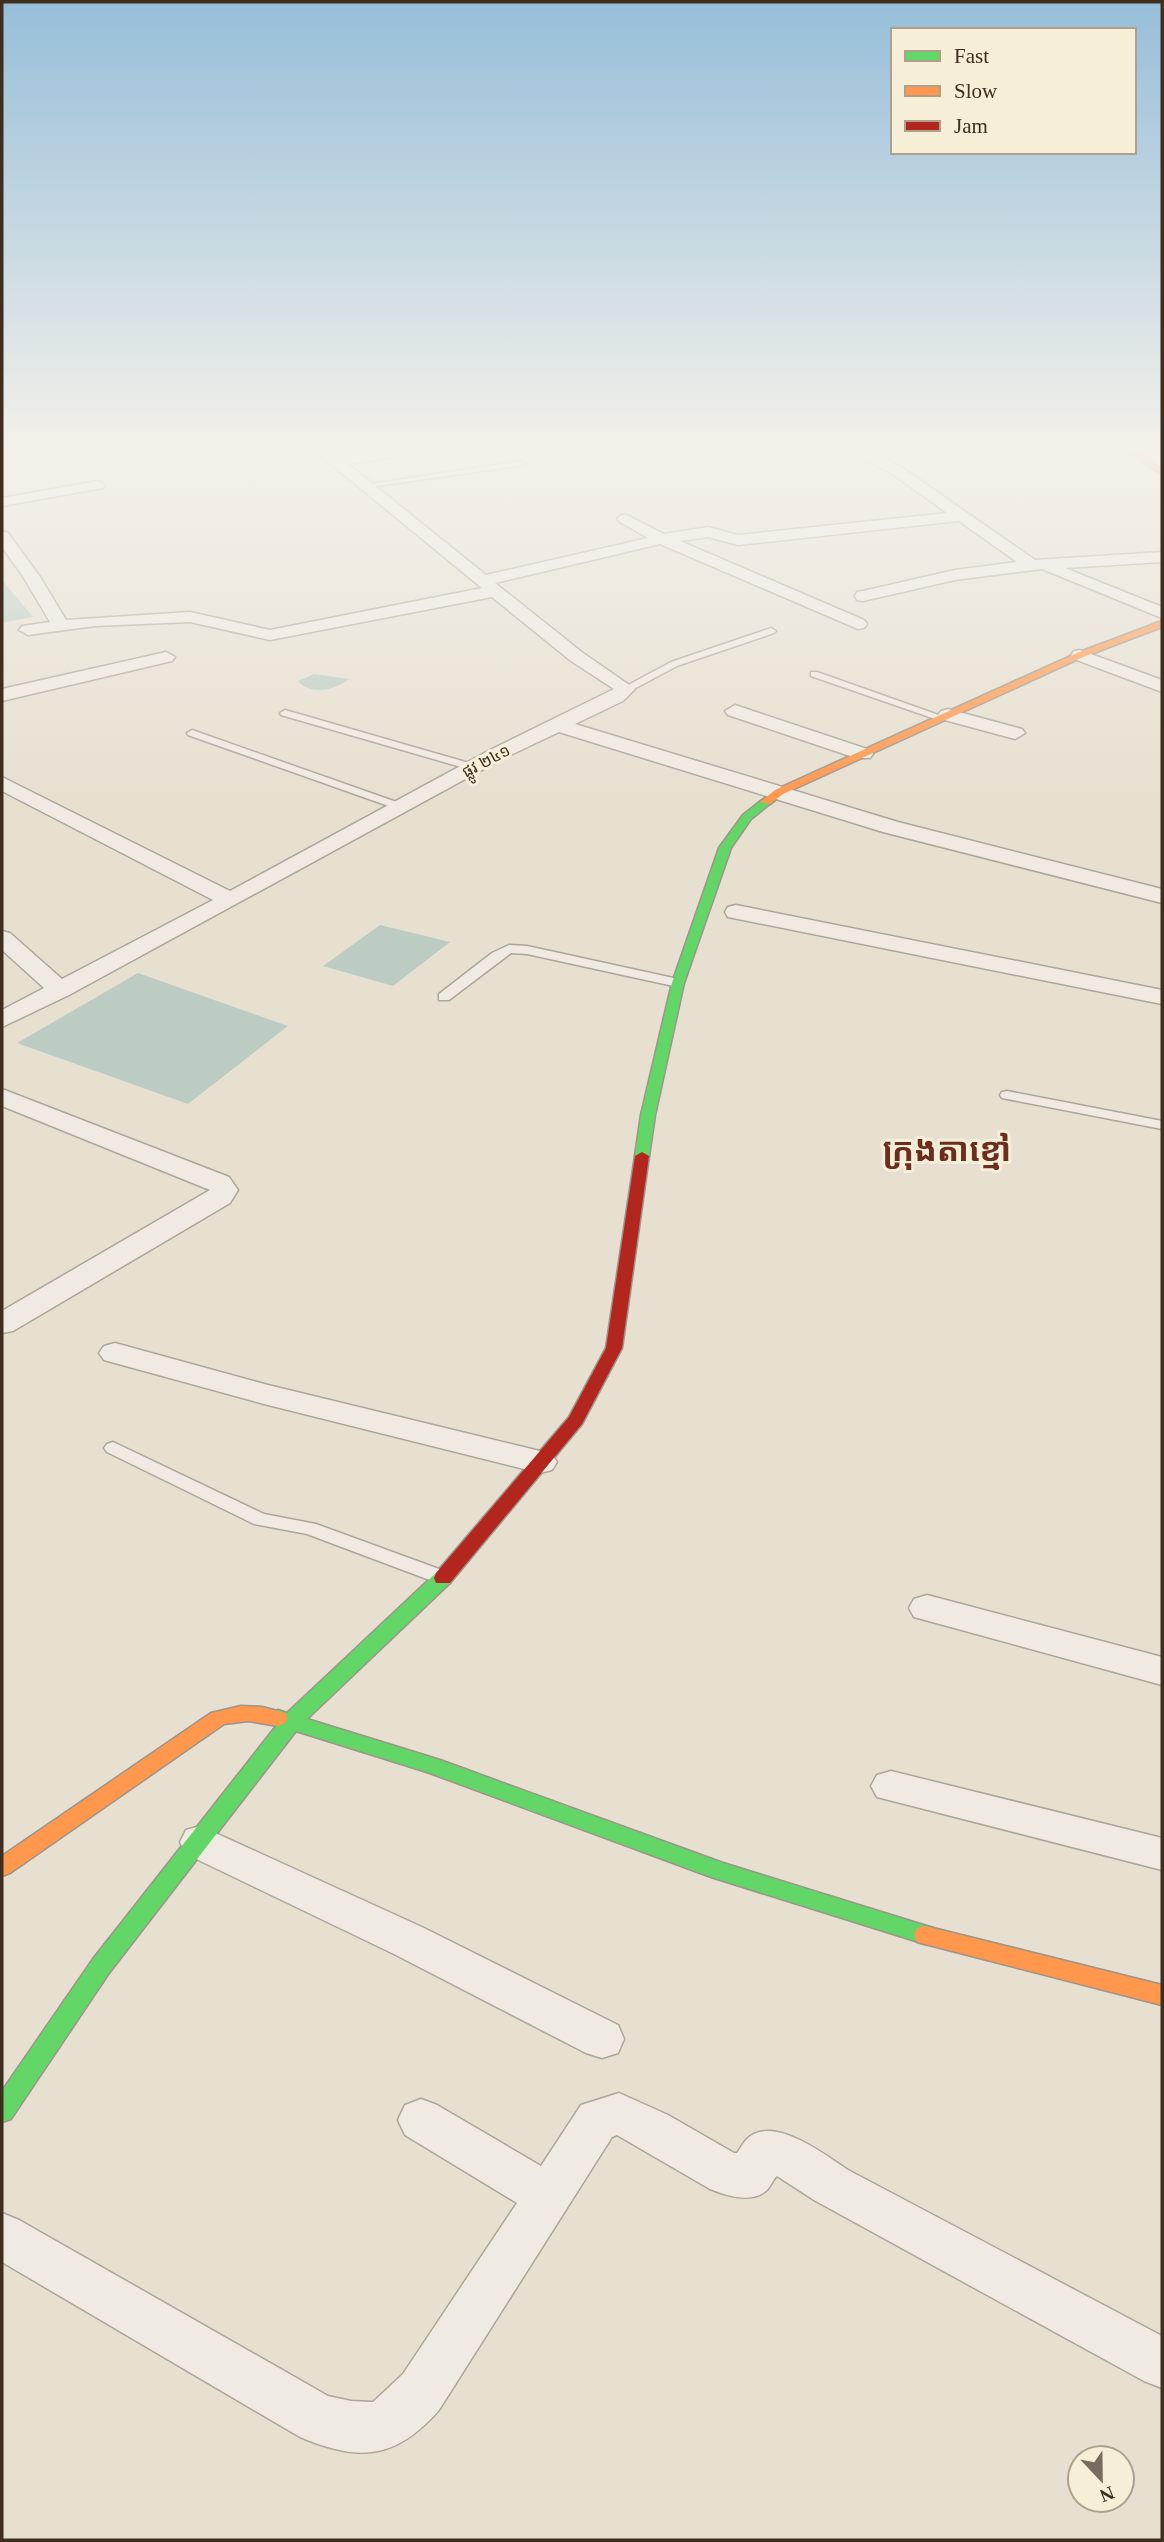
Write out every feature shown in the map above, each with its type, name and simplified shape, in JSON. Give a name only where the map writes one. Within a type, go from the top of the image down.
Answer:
[{"type":"street","points":[[24,566],[61,626]]},
{"type":"street","points":[[462,566],[577,657],[626,689]]},
{"type":"street","points":[[28,631],[135,618],[190,617],[270,635],[488,586],[563,566]]},
{"type":"street","points":[[723,566],[858,624]]},
{"type":"street","points":[[863,596],[955,575],[1032,566]]},
{"type":"street","points":[[1039,566],[1162,613]]},
{"type":"street","points":[[2,2111],[101,1966],[292,1721],[443,1578],[576,1420],[614,1348],[648,1115],[678,983],[725,848],[747,817],[779,792],[1080,655],[1157,629]]},
{"type":"street","points":[[1080,655],[1162,686]]},
{"type":"street","points":[[2,695],[166,657]]},
{"type":"street","name":"ផ្លូវ ២៤១","points":[[2,1020],[472,768],[616,697],[626,689]]},
{"type":"street","points":[[735,710],[863,754]]},
{"type":"street","points":[[945,716],[1015,733]]},
{"type":"street","points":[[558,725],[891,827],[1162,896]]},
{"type":"street","points":[[2,783],[230,900]]},
{"type":"street","points":[[736,912],[1162,997]]},
{"type":"street","points":[[2,938],[60,990]]},
{"type":"street","points":[[2,1097],[219,1183],[224,1190],[220,1197],[2,1324]]},
{"type":"street","points":[[115,1353],[264,1394],[540,1462]]},
{"type":"street","points":[[927,1608],[1162,1671]]},
{"type":"street","points":[[2,1867],[218,1718],[238,1713],[258,1713],[395,1754],[717,1870],[882,1925],[1028,1965],[1162,1995]]},
{"type":"street","points":[[891,1786],[1162,1854]]},
{"type":"street","points":[[200,1842],[408,1941],[602,2039]]},
{"type":"street","points":[[2,2236],[318,2419],[349,2428],[382,2428],[403,2413],[421,2392],[597,2120],[619,2114],[727,2174],[748,2176],[764,2153],[785,2155],[831,2185],[1162,2363]]},
{"type":"street","points":[[421,2120],[549,2196]]},
{"type":"lane","points":[[626,689],[653,672],[771,631]]},
{"type":"lane","points":[[814,674],[945,716]]},
{"type":"lane","points":[[285,713],[472,768]]},
{"type":"lane","points":[[192,733],[401,807]]},
{"type":"lane","points":[[444,997],[509,949],[527,950],[678,983]]},
{"type":"lane","points":[[1007,1095],[1162,1125]]},
{"type":"lane","points":[[113,1448],[260,1520],[310,1528],[443,1578]]},
{"type":"shaded area","points":[[2,580],[33,617],[2,623]]},
{"type":"shaded area","points":[[314,674],[349,679],[323,690],[309,689],[298,681]]},
{"type":"shaded area","points":[[380,925],[450,942],[393,986],[323,966]]},
{"type":"shaded area","points":[[138,973],[288,1026],[188,1104],[17,1043]]},
{"type":"traffic: fast","points":[[642,1156],[648,1115],[678,983],[725,848],[747,817],[766,802]]},
{"type":"traffic: fast","points":[[2,2111],[101,1966],[292,1721],[443,1578]]},
{"type":"traffic: fast","points":[[278,1718],[433,1766],[719,1871],[925,1935]]},
{"type":"traffic: slow","points":[[766,802],[779,792],[1080,655],[1162,624]]},
{"type":"traffic: slow","points":[[2,1867],[218,1718],[248,1714],[278,1718]]},
{"type":"traffic: slow","points":[[925,1935],[1162,1995]]},
{"type":"traffic: jam","points":[[443,1578],[576,1420],[614,1348],[642,1156]]},
{"type":"district","name":"ក្រុងតាខ្មៅ","points":[[947,1150]]}]
